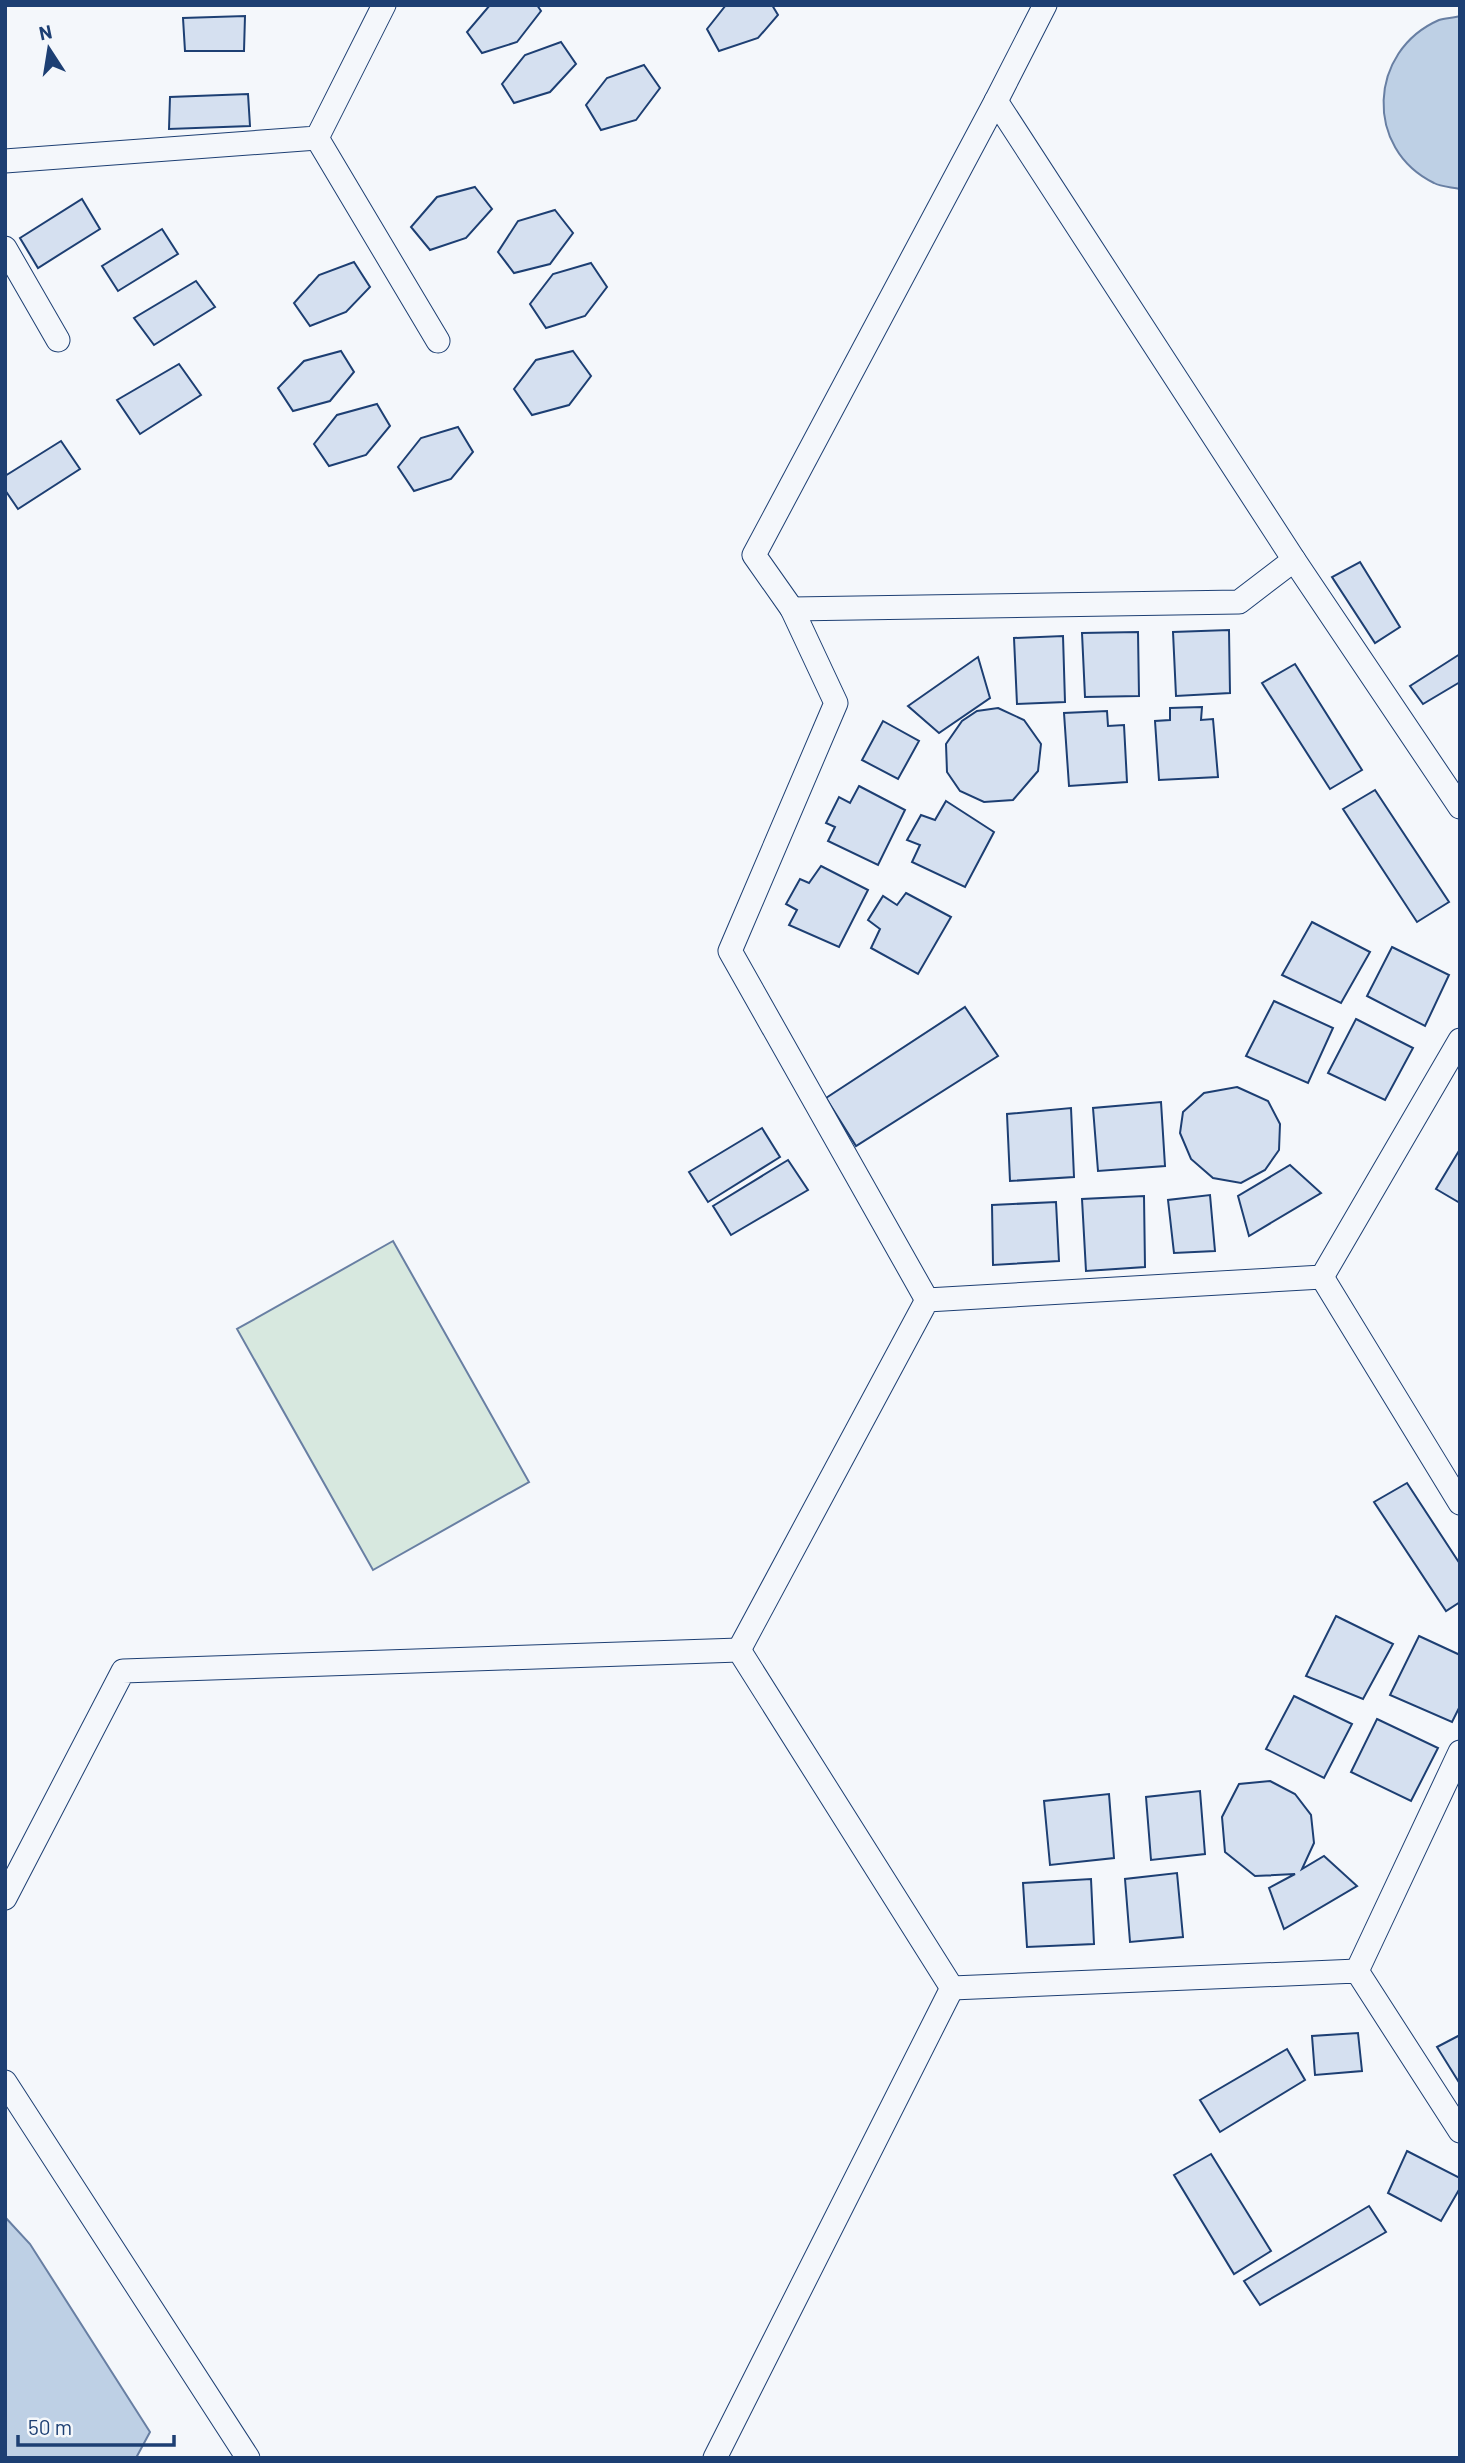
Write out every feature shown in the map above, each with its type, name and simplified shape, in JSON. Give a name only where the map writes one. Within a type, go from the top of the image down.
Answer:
[{"type":"street","points":[[317,138],[384,5]]},
{"type":"street","points":[[927,1300],[730,951],[836,703],[792,609],[754,555],[1045,5]]},
{"type":"street","points":[[996,101],[1294,560],[1460,807]]},
{"type":"street","points":[[5,160],[317,138]]},
{"type":"street","points":[[317,138],[438,341]]},
{"type":"street","points":[[5,248],[58,340]]},
{"type":"street","points":[[792,609],[1239,602],[1294,560]]},
{"type":"street","points":[[1322,1277],[1460,1040]]},
{"type":"street","points":[[927,1300],[1322,1277]]},
{"type":"street","points":[[1322,1277],[1460,1503]]},
{"type":"street","points":[[738,1650],[927,1300]]},
{"type":"street","points":[[5,1898],[123,1671],[738,1650]]},
{"type":"street","points":[[738,1650],[952,1988]]},
{"type":"street","points":[[1357,1971],[1460,1752]]},
{"type":"street","points":[[952,1988],[1357,1971]]},
{"type":"street","points":[[1357,1971],[1460,2131]]},
{"type":"street","points":[[715,2458],[952,1988]]},
{"type":"street","points":[[5,2082],[248,2458]]},
{"type":"shaded area","points":[[393,1241],[529,1482],[373,1570],[237,1329]]},
{"type":"water","points":[[1460,16],[1460,189],[1437,184],[1411,168],[1395,148],[1386,125],[1384,100],[1388,76],[1398,54],[1416,35],[1439,20]]},
{"type":"water","points":[[5,2217],[30,2244],[150,2432],[136,2458],[5,2458]]},
{"type":"building","points":[[490,5],[537,5],[541,11],[517,42],[482,53],[467,32]]},
{"type":"building","points":[[726,5],[772,5],[778,15],[758,38],[719,51],[707,29]]},
{"type":"building","points":[[245,16],[244,51],[185,51],[183,18]]},
{"type":"building","points":[[561,42],[576,64],[550,92],[514,103],[502,84],[525,55]]},
{"type":"building","points":[[644,65],[660,88],[636,120],[601,130],[586,105],[607,78]]},
{"type":"building","points":[[248,94],[250,126],[169,129],[170,97]]},
{"type":"building","points":[[475,187],[492,209],[466,238],[430,250],[411,227],[437,197]]},
{"type":"building","points":[[82,199],[100,229],[38,268],[20,238]]},
{"type":"building","points":[[555,210],[573,233],[550,264],[514,273],[498,252],[518,221]]},
{"type":"building","points":[[162,229],[178,254],[118,291],[102,266]]},
{"type":"building","points":[[354,262],[370,287],[346,312],[310,326],[294,303],[319,275]]},
{"type":"building","points":[[591,263],[607,287],[585,316],[546,328],[530,304],[553,274]]},
{"type":"building","points":[[196,281],[215,307],[154,345],[134,318]]},
{"type":"building","points":[[341,351],[354,372],[330,401],[293,411],[278,388],[304,361]]},
{"type":"building","points":[[573,351],[591,376],[569,405],[532,415],[514,389],[536,360]]},
{"type":"building","points":[[179,364],[201,395],[140,434],[117,400]]},
{"type":"building","points":[[377,404],[390,426],[366,455],[329,466],[314,444],[337,415]]},
{"type":"building","points":[[458,427],[473,452],[451,479],[414,491],[398,467],[421,438]]},
{"type":"building","points":[[61,441],[80,469],[18,509],[5,490],[5,476]]},
{"type":"building","points":[[1360,562],[1400,627],[1375,643],[1332,577]]},
{"type":"building","points":[[1229,630],[1230,693],[1176,696],[1173,632]]},
{"type":"building","points":[[1138,632],[1139,696],[1085,697],[1082,633]]},
{"type":"building","points":[[1063,636],[1065,702],[1017,704],[1014,638]]},
{"type":"building","points":[[1460,654],[1460,682],[1423,704],[1410,686]]},
{"type":"building","points":[[978,657],[990,698],[939,733],[908,706]]},
{"type":"building","points":[[1295,664],[1362,770],[1330,789],[1262,683]]},
{"type":"building","points":[[1202,707],[1201,720],[1213,719],[1218,777],[1159,780],[1155,721],[1170,720],[1170,708]]},
{"type":"building","points":[[998,708],[1024,720],[1041,744],[1038,771],[1013,800],[984,802],[960,791],[947,772],[946,744],[962,721],[977,711]]},
{"type":"building","points":[[1107,711],[1108,726],[1124,725],[1127,782],[1069,786],[1064,713]]},
{"type":"building","points":[[883,721],[919,741],[898,779],[862,760]]},
{"type":"building","points":[[859,786],[905,810],[878,865],[828,841],[835,827],[826,823],[839,797],[850,803]]},
{"type":"building","points":[[1375,790],[1449,902],[1417,922],[1343,809]]},
{"type":"building","points":[[946,801],[994,832],[965,887],[912,862],[920,845],[907,840],[921,815],[935,820]]},
{"type":"building","points":[[821,866],[868,890],[839,947],[789,925],[797,910],[786,904],[800,879],[809,883]]},
{"type":"building","points":[[906,893],[951,917],[918,974],[871,948],[880,929],[868,920],[883,896],[897,905]]},
{"type":"building","points":[[1312,922],[1370,952],[1341,1003],[1282,975]]},
{"type":"building","points":[[1392,947],[1449,975],[1425,1026],[1367,996]]},
{"type":"building","points":[[1274,1001],[1333,1028],[1308,1083],[1246,1056]]},
{"type":"building","points":[[965,1007],[998,1056],[856,1146],[826,1098]]},
{"type":"building","points":[[1356,1019],[1413,1048],[1385,1100],[1328,1073]]},
{"type":"building","points":[[1237,1087],[1268,1101],[1280,1124],[1279,1150],[1265,1170],[1241,1183],[1213,1178],[1191,1159],[1180,1133],[1183,1112],[1204,1093]]},
{"type":"building","points":[[1161,1102],[1165,1166],[1098,1171],[1093,1108]]},
{"type":"building","points":[[1071,1108],[1074,1177],[1010,1181],[1007,1114]]},
{"type":"building","points":[[762,1128],[780,1157],[708,1202],[689,1172]]},
{"type":"building","points":[[1460,1149],[1460,1203],[1436,1189]]},
{"type":"building","points":[[788,1160],[808,1190],[731,1235],[713,1206]]},
{"type":"building","points":[[1290,1165],[1321,1193],[1249,1236],[1238,1196]]},
{"type":"building","points":[[1210,1195],[1215,1251],[1174,1253],[1168,1200]]},
{"type":"building","points":[[1144,1196],[1145,1267],[1086,1271],[1082,1199]]},
{"type":"building","points":[[1056,1202],[1059,1261],[993,1265],[992,1205]]},
{"type":"building","points":[[1407,1483],[1460,1564],[1460,1602],[1446,1611],[1374,1502]]},
{"type":"building","points":[[1336,1616],[1393,1644],[1363,1699],[1306,1676]]},
{"type":"building","points":[[1419,1636],[1460,1655],[1460,1706],[1452,1722],[1390,1695]]},
{"type":"building","points":[[1294,1696],[1352,1724],[1324,1778],[1266,1749]]},
{"type":"building","points":[[1377,1719],[1438,1748],[1411,1801],[1351,1772]]},
{"type":"building","points":[[1270,1781],[1295,1794],[1311,1815],[1314,1843],[1302,1869],[1324,1856],[1357,1886],[1284,1929],[1269,1888],[1295,1874],[1255,1876],[1225,1852],[1222,1817],[1239,1784]]},
{"type":"building","points":[[1200,1791],[1205,1854],[1151,1860],[1146,1797]]},
{"type":"building","points":[[1109,1794],[1114,1858],[1050,1865],[1044,1801]]},
{"type":"building","points":[[1177,1873],[1183,1937],[1130,1942],[1125,1879]]},
{"type":"building","points":[[1091,1879],[1094,1944],[1027,1947],[1023,1883]]},
{"type":"building","points":[[1358,2033],[1362,2071],[1315,2075],[1312,2036]]},
{"type":"building","points":[[1460,2035],[1460,2084],[1437,2047]]},
{"type":"building","points":[[1287,2049],[1305,2080],[1220,2132],[1200,2100]]},
{"type":"building","points":[[1407,2151],[1460,2178],[1460,2188],[1441,2221],[1388,2193]]},
{"type":"building","points":[[1211,2154],[1271,2251],[1234,2274],[1174,2175]]},
{"type":"building","points":[[1369,2206],[1386,2232],[1260,2305],[1244,2281]]}]
